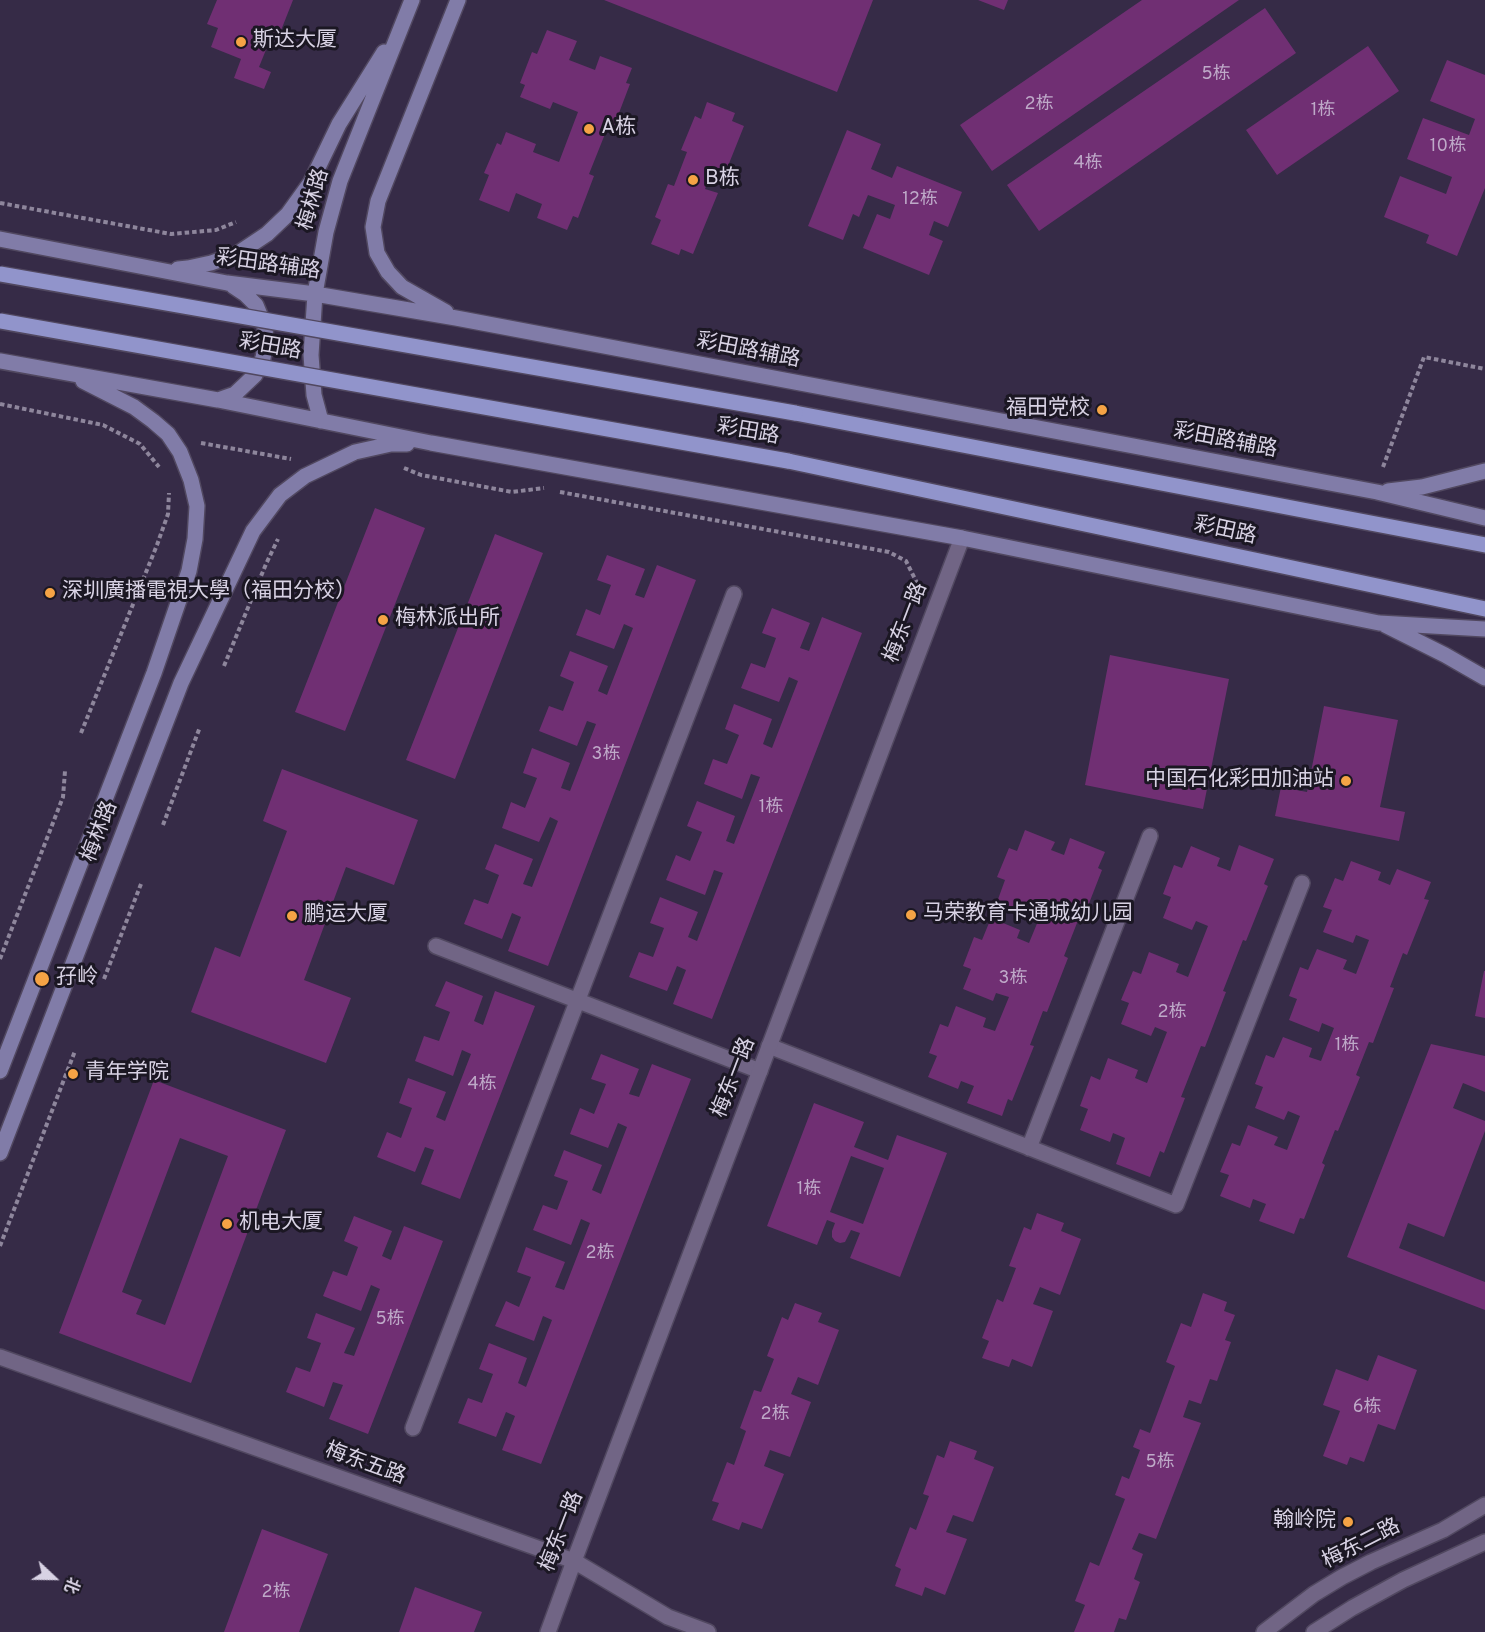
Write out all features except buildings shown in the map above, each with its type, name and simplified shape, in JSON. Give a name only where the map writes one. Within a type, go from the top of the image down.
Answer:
[{"type":"main road","points":[[456,318],[402,287],[388,272],[377,253],[373,227],[378,201],[458,0]]},
{"type":"main road","points":[[155,269],[188,268],[237,254],[267,234],[288,213],[311,182],[339,124],[410,4]]},
{"type":"main road","name":"梅林路","points":[[321,421],[314,395],[311,355],[315,294],[326,232],[340,181],[410,4]]},
{"type":"main road","name":"彩田路辅路","points":[[0,239],[227,283],[315,294],[456,318],[1377,492],[1485,518]]},
{"type":"main road","name":"彩田路","points":[[0,274],[795,413],[1485,545]]},
{"type":"main road","points":[[218,400],[235,394],[255,375],[263,358],[266,342],[265,327],[256,305],[245,294],[227,283]]},
{"type":"main road","name":"彩田路","points":[[0,321],[788,462],[1485,609]]},
{"type":"main road","points":[[0,361],[218,400],[430,443],[962,538],[1379,623],[1485,629]]},
{"type":"main road","name":"梅林路","points":[[0,1071],[154,673],[189,571],[195,538],[197,506],[191,480],[180,452],[168,434],[134,407],[70,374]]},
{"type":"main road","name":"梅林路","points":[[0,1153],[181,684],[253,531],[280,495],[305,476],[355,452],[391,444],[430,443]]},
{"type":"main road","points":[[1377,492],[1422,487],[1485,471]]},
{"type":"main road","points":[[1379,623],[1485,678]]},
{"type":"main road","points":[[154,673],[181,684]]},
{"type":"street","name":"梅东一路","points":[[548,1632],[962,538]]},
{"type":"street","points":[[413,1428],[734,594]]},
{"type":"street","points":[[1029,1148],[1150,836]]},
{"type":"street","points":[[769,1046],[1176,1205],[1302,883]]},
{"type":"street","points":[[436,946],[760,1071]]},
{"type":"street","name":"梅东五路","points":[[0,1357],[574,1562],[668,1617],[708,1632]]},
{"type":"street","name":"梅东二路","points":[[1264,1632],[1314,1594],[1342,1577],[1443,1530],[1485,1506]]},
{"type":"street","points":[[1314,1632],[1387,1588],[1485,1542]]},
{"type":"path","points":[[0,203],[171,234],[216,230],[236,222]]},
{"type":"path","points":[[1383,467],[1424,357],[1485,369]]},
{"type":"path","points":[[0,404],[103,425],[140,444],[158,464],[161,473]]},
{"type":"path","points":[[199,442],[295,459]]},
{"type":"path","points":[[403,468],[421,475],[512,492],[543,488],[889,552],[906,561],[919,588]]},
{"type":"path","points":[[81,732],[157,545],[168,514],[169,491]]},
{"type":"path","points":[[224,666],[281,533]]},
{"type":"path","points":[[163,825],[200,727]]},
{"type":"path","points":[[0,959],[63,797],[64,771]]},
{"type":"path","points":[[104,979],[141,884]]},
{"type":"path","points":[[0,1246],[75,1051]]},
{"type":"place","name":"斯达大厦","points":[[241,42]]},
{"type":"place","name":"A栋","points":[[589,129]]},
{"type":"place","name":"B栋","points":[[693,180]]},
{"type":"place","name":"福田党校","points":[[1102,410]]},
{"type":"place","name":"深圳廣播電視大學（福田分校）","points":[[50,593]]},
{"type":"place","name":"梅林派出所","points":[[383,620]]},
{"type":"place","name":"中国石化彩田加油站","points":[[1346,781]]},
{"type":"place","name":"马荣教育卡通城幼儿园","points":[[911,915]]},
{"type":"place","name":"鹏运大厦","points":[[292,916]]},
{"type":"place","name":"孖岭","points":[[42,979]]},
{"type":"place","name":"青年学院","points":[[73,1074]]},
{"type":"place","name":"机电大厦","points":[[227,1224]]},
{"type":"place","name":"翰岭院","points":[[1348,1522]]}]
